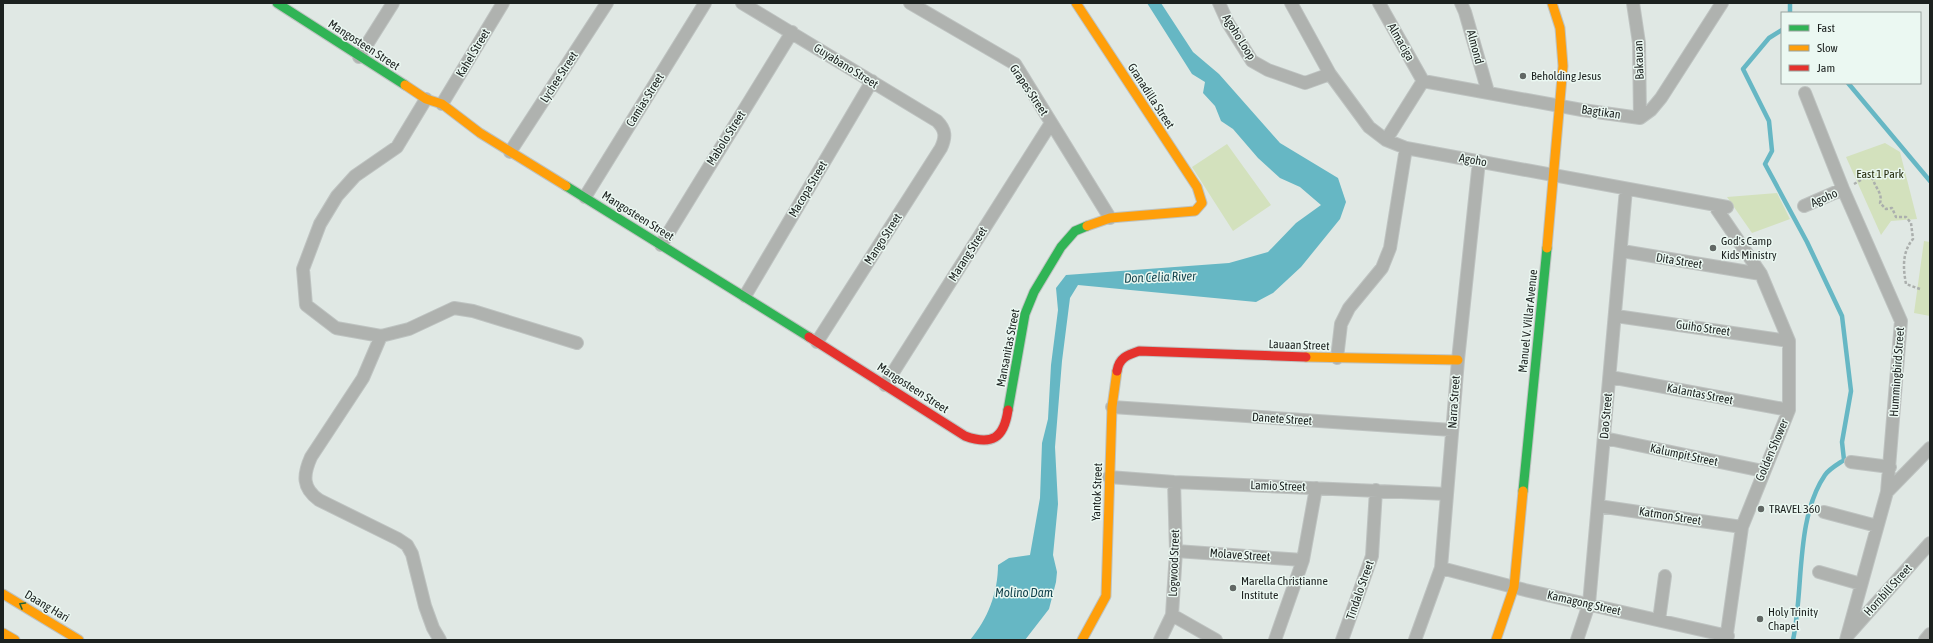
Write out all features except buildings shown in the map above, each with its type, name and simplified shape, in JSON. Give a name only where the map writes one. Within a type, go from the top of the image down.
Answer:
[{"type":"street","points":[[359,57],[393,3]]},
{"type":"street","name":"Kahel Street","points":[[442,104],[503,3]]},
{"type":"street","name":"Lychee Street","points":[[510,152],[607,3]]},
{"type":"street","name":"Camias Street","points":[[585,197],[704,3]]},
{"type":"street","name":"Guyabano Street","points":[[742,3],[937,121],[945,133]]},
{"type":"street","name":"Granadilla Street","points":[[1076,3],[1197,187],[1202,203]]},
{"type":"street","name":"Agoho Loop","points":[[1220,3],[1228,23],[1252,61],[1268,70],[1305,83],[1330,74]]},
{"type":"street","name":"Agoho","points":[[1291,3],[1330,74],[1369,127],[1386,140],[1406,148],[1727,207]]},
{"type":"street","name":"Almaciga","points":[[1379,3],[1423,81]]},
{"type":"street","name":"Almond","points":[[1461,3],[1465,12],[1488,92]]},
{"type":"street","name":"Manuel V. Villar Avenue","points":[[1496,640],[1514,587],[1561,106],[1564,61],[1562,34],[1552,3]]},
{"type":"street","name":"Bakauan","points":[[1633,3],[1639,43],[1640,118]]},
{"type":"street","points":[[1640,118],[1651,110],[1661,98],[1722,3]]},
{"type":"street","name":"Mangosteen Street","points":[[282,4],[359,57],[426,99],[442,104],[510,152],[745,296],[965,436],[979,441],[990,441]]},
{"type":"street","name":"Grapes Street","points":[[914,4],[1015,64],[1110,218]]},
{"type":"street","name":"Mabolo Street","points":[[661,245],[792,32]]},
{"type":"street","points":[[1386,140],[1423,81]]},
{"type":"street","name":"Bagtikan","points":[[1423,81],[1561,106],[1640,118]]},
{"type":"street","name":"Macopa Street","points":[[745,296],[872,82]]},
{"type":"street","name":"Hummingbird Street","points":[[1805,93],[1843,189],[1901,321],[1887,492],[1846,638]]},
{"type":"street","points":[[426,99],[397,147],[355,176],[337,196],[320,224],[303,269],[306,305],[336,328],[381,336],[409,329],[454,308],[473,311],[577,343]]},
{"type":"street","name":"Marang Street","points":[[885,385],[1051,123]]},
{"type":"street","name":"Mango Street","points":[[817,342],[941,148],[945,133]]},
{"type":"street","points":[[1337,358],[1341,324],[1349,308],[1382,268],[1390,248],[1406,148]]},
{"type":"street","name":"Narra Street","points":[[1415,640],[1441,568],[1458,360],[1478,161]]},
{"type":"street","name":"Dao Street","points":[[1576,640],[1589,604],[1622,251],[1626,189]]},
{"type":"street","name":"Agoho","points":[[1804,206],[1843,189]]},
{"type":"street","name":"Mansanitas Street","points":[[990,441],[1000,434],[1006,424],[1025,314],[1034,292],[1061,248],[1075,231],[1110,218],[1195,211],[1202,203]]},
{"type":"street","name":"Golden Shower","points":[[1714,205],[1761,274],[1789,341],[1789,410],[1763,471],[1742,527],[1727,638]]},
{"type":"street","name":"Dita Street","points":[[1622,251],[1761,274]]},
{"type":"street","name":"Guiho Street","points":[[1616,316],[1789,341]]},
{"type":"street","points":[[381,336],[363,378],[305,469],[305,482],[310,494],[319,500],[386,532],[407,545],[412,554],[433,628],[440,640]]},
{"type":"street","name":"Lauaan Street","points":[[1139,351],[1337,358],[1458,360]]},
{"type":"street","name":"Yantok Street","points":[[1082,640],[1106,596],[1112,408],[1118,364],[1126,354],[1139,351]]},
{"type":"street","name":"Kalantas Street","points":[[1610,377],[1789,410]]},
{"type":"street","name":"Danete Street","points":[[1112,408],[1452,430]]},
{"type":"street","name":"Kalumpit Street","points":[[1604,438],[1763,471]]},
{"type":"street","points":[[1887,492],[1930,448]]},
{"type":"street","points":[[1851,462],[1890,467]]},
{"type":"street","name":"Lamio Street","points":[[1109,477],[1174,482],[1447,494]]},
{"type":"street","name":"Logwood Street","points":[[1160,640],[1172,615],[1176,551],[1174,482]]},
{"type":"street","points":[[1275,640],[1303,560],[1316,488]]},
{"type":"street","name":"Tindalo Street","points":[[1342,640],[1372,556],[1376,490]]},
{"type":"street","name":"Katmon Street","points":[[1598,506],[1742,527]]},
{"type":"street","points":[[1824,512],[1878,526]]},
{"type":"street","name":"Hornbill Street","points":[[1846,638],[1930,543]]},
{"type":"street","name":"Molave Street","points":[[1176,551],[1303,560]]},
{"type":"street","name":"Kamagong Street","points":[[1441,568],[1727,638]]},
{"type":"street","points":[[1819,572],[1861,584]]},
{"type":"street","points":[[1658,620],[1665,576]]},
{"type":"street","name":"Daang Hari","points":[[3,594],[79,640]]},
{"type":"street","points":[[1172,615],[1216,640]]},
{"type":"street","points":[[3,633],[15,640]]},
{"type":"street","points":[[1925,640],[1930,634]]},
{"type":"path","points":[[1843,189],[1868,176],[1874,179],[1874,184],[1880,194],[1880,203],[1883,207],[1886,209],[1892,208],[1896,217],[1906,217],[1911,223],[1913,238],[1907,246],[1904,268],[1905,277],[1906,284],[1911,284],[1920,289]]},
{"type":"green space","name":"East 1 Park","points":[[1885,143],[1900,152],[1917,219],[1891,221],[1881,235],[1846,157]]},
{"type":"green space","points":[[1227,144],[1271,205],[1233,231],[1192,167]]},
{"type":"green space","points":[[1777,193],[1790,219],[1752,233],[1727,197]]},
{"type":"green space","points":[[1924,241],[1930,242],[1930,316],[1914,313]]},
{"type":"water","name":"Molino Dam","points":[[1147,3],[1161,3],[1193,52],[1219,74],[1280,143],[1338,178],[1346,202],[1340,219],[1301,267],[1273,293],[1256,302],[1078,285],[1070,298],[1062,361],[1055,447],[1058,504],[1053,555],[1057,572],[1049,609],[1025,640],[970,640],[982,623],[991,605],[998,575],[998,565],[1009,558],[1030,555],[1040,498],[1042,443],[1048,419],[1051,365],[1058,310],[1056,288],[1066,275],[1229,263],[1268,252],[1296,223],[1321,205],[1300,187],[1280,178],[1258,158],[1233,129],[1221,121],[1215,106],[1203,93],[1205,82],[1192,74]]},
{"type":"waterway","points":[[1790,3],[1790,12]]},
{"type":"waterway","points":[[1781,31],[1769,38],[1743,69],[1769,121],[1772,151],[1765,164],[1807,242],[1842,316],[1851,391],[1842,442],[1844,460],[1825,475],[1815,493],[1809,512],[1802,555],[1793,640]]},
{"type":"waterway","points":[[1849,84],[1930,181]]},
{"type":"traffic: fast","points":[[277,3],[405,85]]},
{"type":"traffic: fast","points":[[566,186],[809,337]]},
{"type":"traffic: fast","points":[[1008,410],[1025,314],[1034,292],[1061,247],[1075,231],[1087,226]]},
{"type":"traffic: fast","points":[[1523,491],[1547,248]]},
{"type":"traffic: slow","points":[[1076,3],[1197,187],[1202,203],[1195,211],[1110,218],[1087,226]]},
{"type":"traffic: slow","points":[[1547,248],[1563,66],[1560,28],[1552,3]]},
{"type":"traffic: slow","points":[[405,85],[426,99],[442,104],[480,133],[566,186]]},
{"type":"traffic: slow","points":[[1306,357],[1458,360]]},
{"type":"traffic: slow","points":[[1082,640],[1106,596],[1112,407],[1117,371]]},
{"type":"traffic: slow","points":[[1496,640],[1514,587],[1523,491]]},
{"type":"traffic: slow","points":[[3,594],[79,640]]},
{"type":"traffic: slow","points":[[3,633],[15,640]]},
{"type":"traffic: jam","points":[[809,337],[965,436],[983,440],[989,440],[995,437],[1000,433],[1003,427],[1008,410]]},
{"type":"traffic: jam","points":[[1117,371],[1124,358],[1139,351],[1306,357]]},
{"type":"place","name":"Beholding Jesus","points":[[1523,76]]},
{"type":"place","name":"God's Camp Kids Ministry","points":[[1713,248]]},
{"type":"place","name":"TRAVEL 360","points":[[1761,509]]},
{"type":"place","name":"Marella Christianne Institute","points":[[1233,588]]},
{"type":"place","name":"Holy Trinity Chapel","points":[[1760,619]]},
{"type":"water label","name":"Don Celia River","points":[[1160,277]]}]
